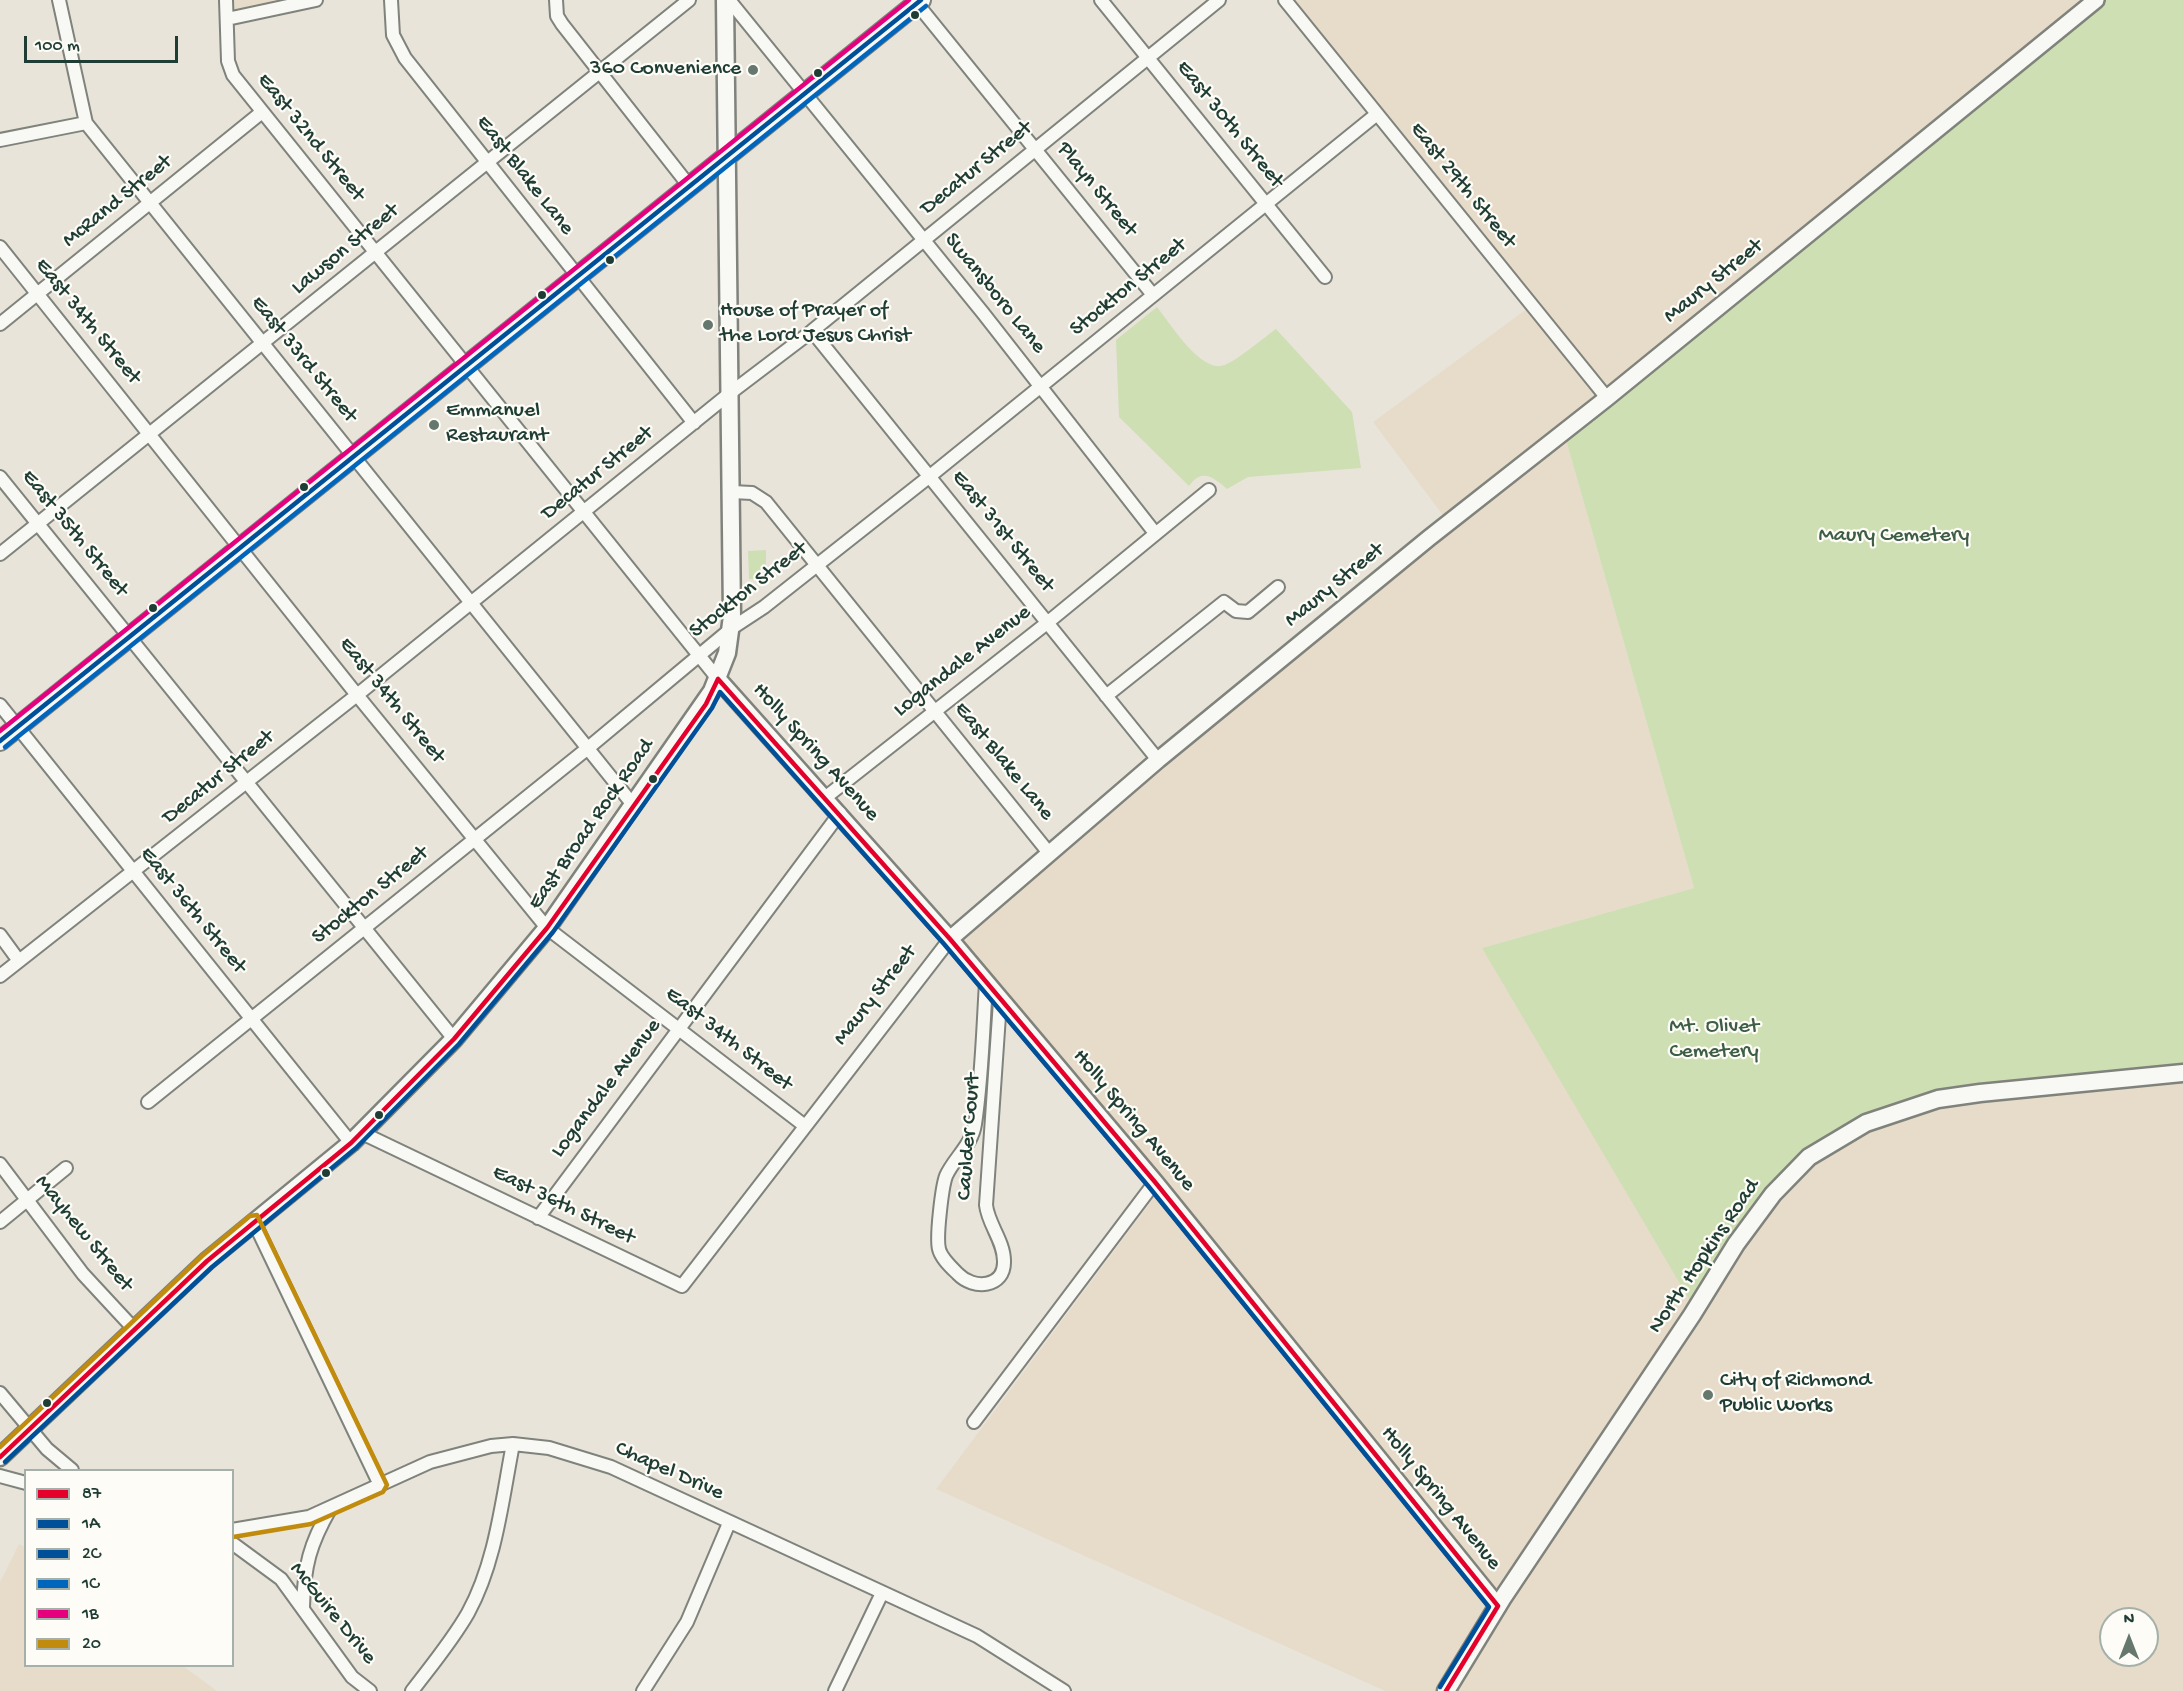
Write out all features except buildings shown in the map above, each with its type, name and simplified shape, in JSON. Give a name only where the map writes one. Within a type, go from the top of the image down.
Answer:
[{"type":"main road","name":"East Broad Rock Road","points":[[0,1457],[28,1428],[207,1261],[356,1138],[454,1039],[547,928],[706,704],[727,653],[732,628],[726,158],[727,0]]},
{"type":"main road","points":[[0,741],[806,94],[917,1]]},
{"type":"main road","name":"North Hopkins Road","points":[[1448,1687],[1497,1606],[1698,1307],[1736,1244],[1773,1194],[1809,1157],[1866,1123],[1938,1100],[1980,1093],[2183,1073]]},
{"type":"street","name":"East 33rd Street","points":[[59,0],[86,123],[634,806]]},
{"type":"street","name":"East 32nd Street","points":[[226,0],[230,69],[465,367],[718,679]]},
{"type":"street","points":[[227,19],[316,0]]},
{"type":"street","name":"East Blake Lane","points":[[391,0],[393,35],[400,51],[694,423]]},
{"type":"street","points":[[556,0],[557,16],[562,24],[598,73],[690,187]]},
{"type":"street","name":"Lawson Street","points":[[0,554],[689,0]]},
{"type":"street","name":"Swansboro Lane","points":[[727,0],[923,239],[1155,533]]},
{"type":"street","name":"East 30th Street","points":[[1101,0],[1324,278]]},
{"type":"street","name":"Decatur Street","points":[[0,976],[134,873],[729,394],[812,331],[1219,0]]},
{"type":"street","name":"East 29th Street","points":[[1285,0],[1607,398]]},
{"type":"street","name":"Maury Street","points":[[682,1286],[950,939],[1158,760],[1429,538],[1607,398],[2096,0]]},
{"type":"street","name":"Playn Street","points":[[917,1],[1153,295]]},
{"type":"street","name":"McRand Street","points":[[0,324],[262,112]]},
{"type":"street","name":"Stockton Street","points":[[148,1102],[588,748],[732,628],[817,566],[930,476],[1377,114]]},
{"type":"street","points":[[0,140],[86,123]]},
{"type":"street","name":"East 34th Street","points":[[0,247],[357,695],[547,928],[804,1126]]},
{"type":"street","name":"East 31st Street","points":[[812,331],[1158,760]]},
{"type":"street","name":"East 35th Street","points":[[0,477],[454,1039]]},
{"type":"street","name":"Logandale Avenue","points":[[826,797],[1047,623],[1209,490]]},
{"type":"street","name":"East Blake Lane","points":[[732,492],[752,493],[766,502],[1049,853]]},
{"type":"street","points":[[1106,696],[1224,602],[1236,610],[1248,612],[1278,587]]},
{"type":"street","name":"Holly Spring Avenue","points":[[718,679],[826,797],[950,939],[1155,1182],[1497,1606]]},
{"type":"street","name":"East 36th Street","points":[[0,705],[252,1018],[356,1138],[538,1218],[682,1286]]},
{"type":"street","name":"Logandale Avenue","points":[[538,1218],[840,813]]},
{"type":"street","points":[[0,935],[20,961]]},
{"type":"street","name":"Caulder Court","points":[[986,983],[974,1131],[946,1176],[938,1243],[942,1256],[966,1282],[975,1285],[991,1282],[997,1278],[1004,1264],[1003,1251],[988,1218],[986,1205],[1000,1001]]},
{"type":"street","name":"Mayhew Street","points":[[0,1164],[83,1274],[134,1329]]},
{"type":"street","points":[[0,1222],[66,1168]]},
{"type":"street","points":[[974,1422],[1155,1182]]},
{"type":"street","points":[[254,1222],[380,1485]]},
{"type":"street","points":[[0,1393],[47,1449],[71,1469]]},
{"type":"street","points":[[412,1691],[454,1635],[478,1591],[494,1544],[513,1444]]},
{"type":"street","name":"Chapel Drive","points":[[234,1530],[301,1519],[330,1509],[451,1455],[513,1444],[549,1448],[611,1467],[977,1636],[1062,1690]]},
{"type":"street","points":[[0,1476],[24,1482]]},
{"type":"street","points":[[303,1607],[303,1577],[308,1555],[314,1536],[330,1509]]},
{"type":"street","points":[[642,1691],[687,1622],[729,1523]]},
{"type":"street","name":"McGuire Drive","points":[[234,1545],[281,1580],[303,1607],[352,1677],[370,1691]]},
{"type":"street","points":[[835,1691],[882,1593]]},
{"type":"shaded area","points":[[226,0],[320,0],[226,20]]},
{"type":"shaded area","points":[[1285,0],[2099,0],[1564,433],[1694,888],[1482,948],[1806,1161],[1849,1135],[1943,1101],[2183,1069],[2183,1691],[1385,1691],[936,1489],[1161,1188],[948,940],[1451,526],[1373,422],[1532,305]]},
{"type":"shaded area","points":[[19,1544],[24,1547],[24,1667],[184,1667],[217,1691],[0,1691],[0,1582]]},
{"type":"green space","name":"Maury Cemetery","points":[[2099,0],[2183,0],[2183,1069],[2067,1083],[1894,1114],[1807,1161],[1695,1309],[1482,948],[1694,888],[1564,433]]},
{"type":"green space","points":[[1157,307],[1185,344],[1212,365],[1227,364],[1276,329],[1352,412],[1361,468],[1248,477],[1227,489],[1212,478],[1203,476],[1198,477],[1189,486],[1119,417],[1116,340]]},
{"type":"green space","points":[[766,550],[766,578],[749,579],[748,551]]},
{"type":"transit line","name":"1B","points":[[0,731],[909,0]]},
{"type":"transit line","name":"1A","points":[[0,741],[921,0]]},
{"type":"transit line","name":"1C","points":[[5,747],[926,6]]},
{"type":"transit line","name":"87","points":[[718,679],[950,939],[1155,1182],[1498,1606]]},
{"type":"transit line","name":"87","points":[[0,1457],[207,1261],[351,1143],[454,1039],[547,928],[706,704],[718,679]]},
{"type":"transit line","name":"2C","points":[[5,1462],[212,1267],[356,1148],[459,1044],[553,932],[712,708],[720,692],[944,944],[1149,1187],[1489,1607],[1440,1687]]},
{"type":"transit line","name":"20","points":[[0,1447],[202,1256],[250,1216],[257,1215],[387,1485],[383,1492],[311,1524],[234,1537]]},
{"type":"transit line","name":"87","points":[[1446,1691],[1498,1606]]},
{"type":"place","name":"360 Convenience","points":[[753,70]]},
{"type":"place","name":"House of Prayer of the Lord Jesus Christ","points":[[708,325]]},
{"type":"place","name":"Emmanuel Restaurant","points":[[434,425]]},
{"type":"place","name":"City of Richmond Public Works","points":[[1708,1395]]},
{"type":"park label","name":"Mt. Olivet Cemetery","points":[[1714,1040]]}]
